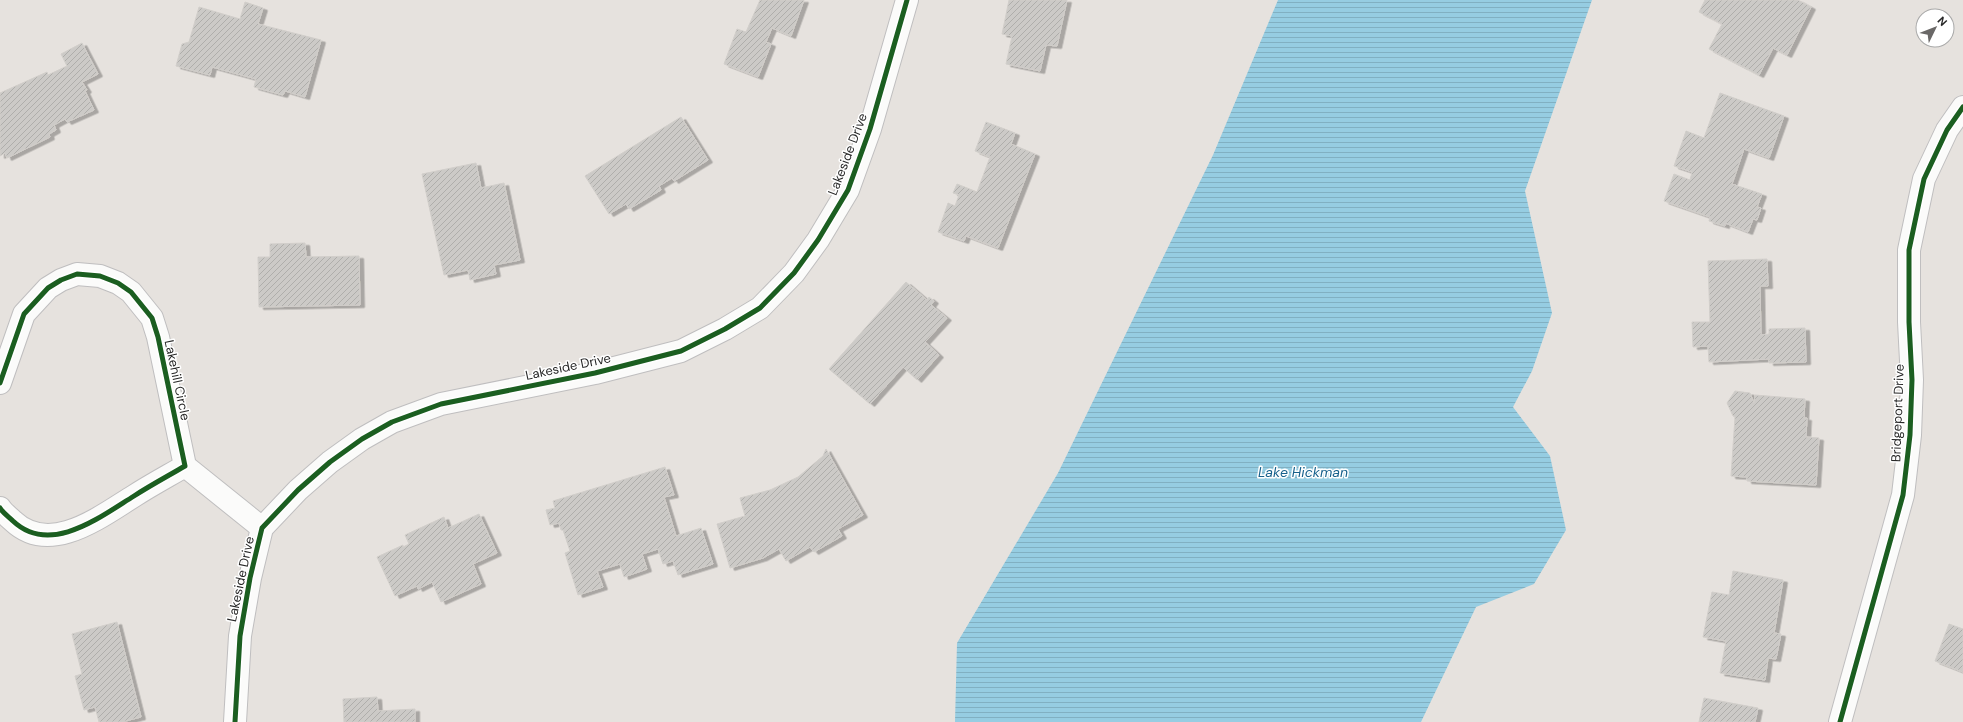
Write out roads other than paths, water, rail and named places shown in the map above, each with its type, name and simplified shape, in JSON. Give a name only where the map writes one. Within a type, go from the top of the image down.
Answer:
[{"type":"street","name":"Lakeside Drive","points":[[235,722],[240,636],[250,578],[262,528],[298,490],[330,462],[362,439],[392,422],[440,404],[594,373],[681,350],[724,329],[760,308],[794,273],[818,240],[848,190],[870,129],[907,0]]},
{"type":"street","name":"Bridgeport Drive","points":[[1840,722],[1903,495],[1910,435],[1912,380],[1909,322],[1909,250],[1924,179],[1947,130],[1963,107]]},
{"type":"street","name":"Lakehill Circle","points":[[0,383],[24,314],[48,288],[60,280],[77,274],[100,276],[118,283],[131,292],[152,318],[158,337],[185,466]]},
{"type":"street","points":[[0,508],[22,530],[44,536],[74,531],[98,519],[156,482],[185,466],[262,528]]},
{"type":"water","name":"Lake Hickman","points":[[1278,0],[1592,0],[1525,191],[1552,313],[1532,371],[1513,407],[1550,456],[1566,530],[1534,584],[1476,607],[1421,722],[955,722],[957,643],[1058,473],[1213,155]]}]
